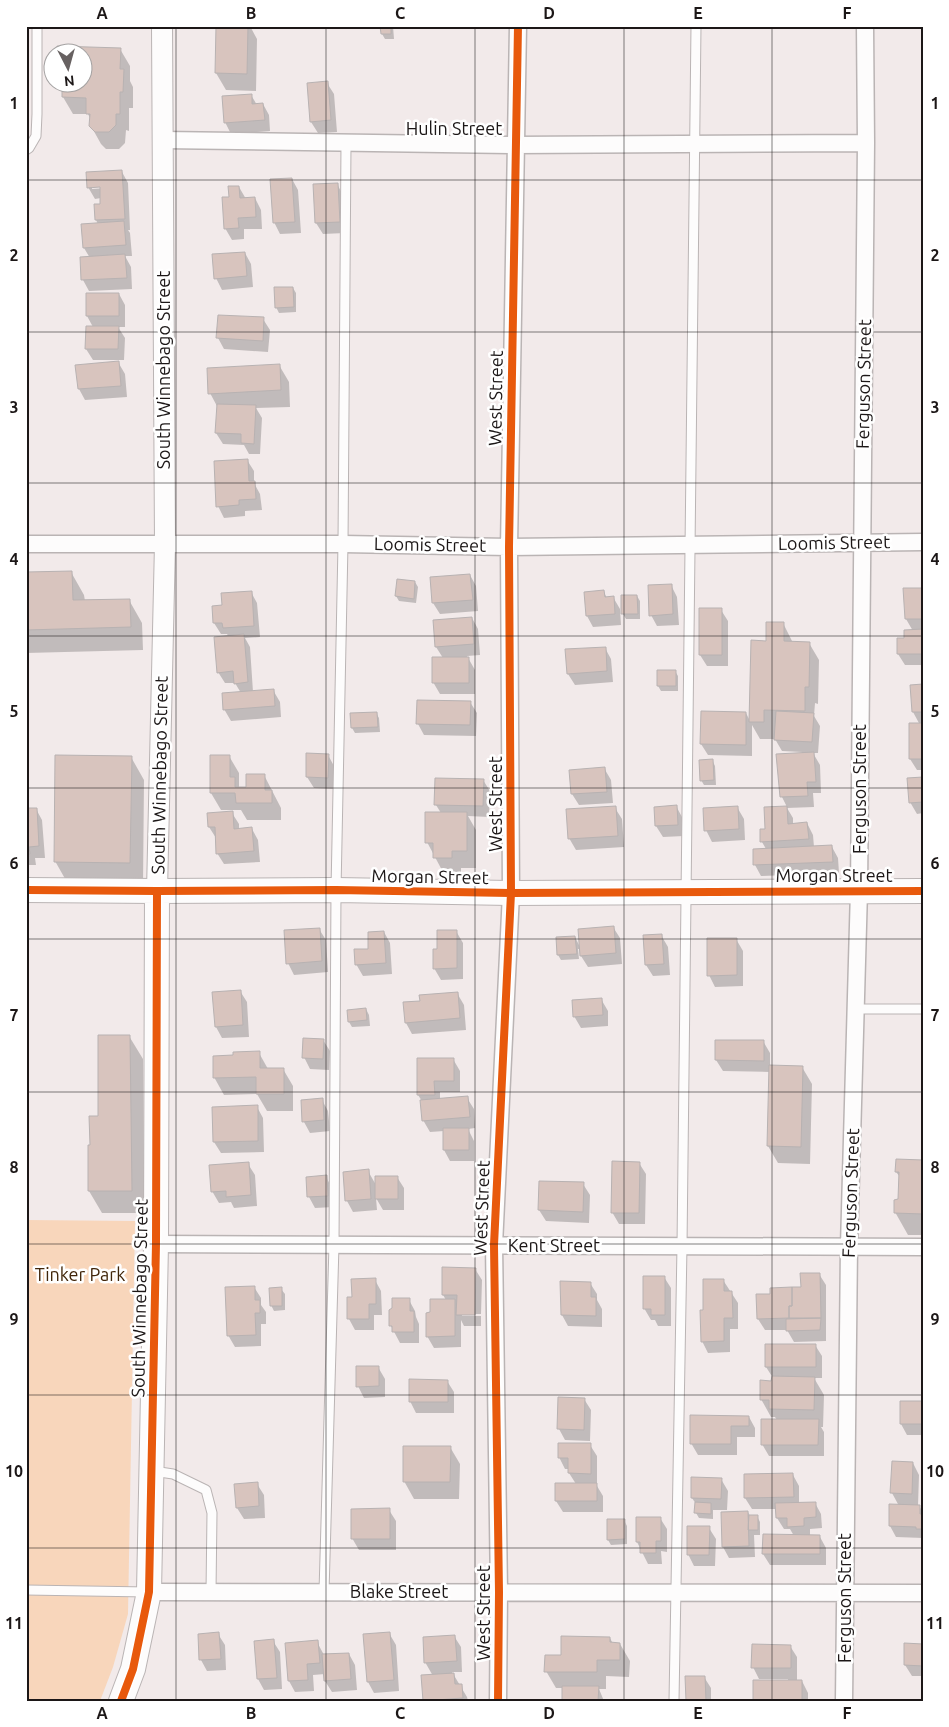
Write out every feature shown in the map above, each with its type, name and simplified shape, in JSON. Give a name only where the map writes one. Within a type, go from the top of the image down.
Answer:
[{"type":"main road","name":"Morgan Street","points":[[26,890],[157,892],[336,890],[511,893],[923,891]]},
{"type":"main road","name":"South Winnebago Street","points":[[121,1701],[133,1669],[149,1592],[156,1244],[157,892]]},
{"type":"street","name":"South Winnebago Street","points":[[157,892],[164,544],[162,26]]},
{"type":"street","name":"West Street","points":[[498,1701],[499,1592],[494,1246],[511,893],[509,547],[518,26]]},
{"type":"street","name":"Ferguson Street","points":[[844,1701],[849,1246],[859,890],[866,143],[865,26]]},
{"type":"street","name":"Hulin Street","points":[[163,140],[515,145],[866,143]]},
{"type":"street","name":"Loomis Street","points":[[26,544],[343,544],[509,547],[923,542]]},
{"type":"street","name":"Kent Street","points":[[156,1244],[923,1247]]},
{"type":"street","name":"Blake Street","points":[[149,1592],[923,1593]]},
{"type":"lane","points":[[26,150],[36,136],[37,26]]},
{"type":"lane","points":[[674,1701],[682,1246],[696,26]]},
{"type":"lane","points":[[324,1592],[334,1245],[336,890],[343,544],[346,144]]},
{"type":"lane","points":[[856,1009],[923,1009]]},
{"type":"lane","points":[[151,1471],[173,1474],[206,1490],[212,1513],[211,1592]]},
{"type":"lane","name":"Blake Street","points":[[26,1590],[149,1592]]},
{"type":"green space","name":"Tinker Park","points":[[26,1220],[135,1221],[128,1614],[113,1667],[100,1701],[26,1701]]},
{"type":"building","points":[[216,26],[248,26],[247,74],[215,73]]},
{"type":"building","points":[[380,26],[391,26],[391,34],[381,34]]},
{"type":"building","points":[[92,47],[121,48],[120,69],[124,69],[123,92],[120,92],[120,114],[116,114],[116,125],[109,132],[95,132],[89,126],[90,114],[86,114],[86,98],[62,97],[62,92],[92,92]]},
{"type":"building","points":[[328,81],[331,120],[310,122],[307,83]]},
{"type":"building","points":[[252,94],[252,104],[263,103],[265,120],[224,123],[222,96]]},
{"type":"building","points":[[122,170],[125,219],[95,220],[94,204],[100,204],[100,187],[87,188],[86,172]]},
{"type":"building","points":[[292,178],[295,222],[273,223],[270,179]]},
{"type":"building","points":[[338,183],[340,222],[315,223],[313,184]]},
{"type":"building","points":[[228,186],[239,186],[240,198],[255,197],[256,217],[238,218],[239,228],[224,229],[222,197],[229,197]]},
{"type":"building","points":[[124,221],[126,245],[83,248],[81,224]]},
{"type":"building","points":[[245,252],[247,276],[214,279],[212,254]]},
{"type":"building","points":[[125,254],[127,278],[81,280],[80,257]]},
{"type":"building","points":[[274,287],[293,287],[294,307],[275,308]]},
{"type":"building","points":[[86,293],[119,293],[119,316],[86,316]]},
{"type":"building","points":[[218,315],[264,317],[263,341],[216,338]]},
{"type":"building","points":[[86,326],[119,326],[118,349],[85,349]]},
{"type":"building","points":[[119,361],[121,386],[78,389],[75,365]]},
{"type":"building","points":[[280,364],[281,390],[208,394],[207,368]]},
{"type":"building","points":[[217,404],[256,405],[254,444],[241,443],[241,434],[215,433]]},
{"type":"building","points":[[248,459],[249,481],[255,481],[256,499],[239,500],[239,505],[216,507],[214,461]]},
{"type":"building","points":[[72,571],[73,600],[130,599],[131,627],[26,630],[26,572]]},
{"type":"building","points":[[470,574],[473,600],[432,603],[430,577]]},
{"type":"building","points":[[397,579],[415,581],[414,599],[395,596]]},
{"type":"building","points":[[672,584],[673,614],[649,616],[648,585]]},
{"type":"building","points":[[903,588],[923,588],[923,619],[905,619]]},
{"type":"building","points":[[604,590],[605,597],[614,596],[615,614],[586,616],[584,592]]},
{"type":"building","points":[[252,591],[254,626],[223,628],[222,623],[213,623],[212,606],[222,605],[221,593]]},
{"type":"building","points":[[621,595],[637,595],[638,614],[621,614]]},
{"type":"building","points":[[699,608],[722,608],[722,655],[699,655]]},
{"type":"building","points":[[472,617],[474,644],[435,647],[433,620]]},
{"type":"building","points":[[766,622],[784,622],[784,641],[810,642],[809,687],[805,687],[805,711],[764,710],[764,722],[749,722],[751,640],[766,641]]},
{"type":"building","points":[[923,629],[923,654],[897,654],[897,638],[904,638],[904,630]]},
{"type":"building","points":[[244,634],[248,682],[234,684],[233,671],[217,673],[214,637]]},
{"type":"building","points":[[606,647],[607,671],[567,674],[565,649]]},
{"type":"building","points":[[432,657],[469,657],[469,683],[432,683]]},
{"type":"building","points":[[657,670],[676,670],[676,686],[657,686]]},
{"type":"building","points":[[923,684],[923,712],[912,712],[910,685]]},
{"type":"building","points":[[274,689],[275,706],[223,710],[222,693]]},
{"type":"building","points":[[417,700],[471,701],[470,725],[416,724]]},
{"type":"building","points":[[701,711],[746,712],[746,745],[700,744]]},
{"type":"building","points":[[776,711],[814,713],[812,742],[774,740]]},
{"type":"building","points":[[377,712],[378,727],[351,728],[350,713]]},
{"type":"building","points":[[909,723],[923,723],[923,759],[909,759]]},
{"type":"building","points":[[814,752],[816,782],[807,782],[808,796],[780,797],[776,754]]},
{"type":"building","points":[[306,753],[329,754],[328,778],[306,777]]},
{"type":"building","points":[[55,755],[132,756],[130,863],[54,862]]},
{"type":"building","points":[[210,755],[230,755],[230,777],[235,777],[235,787],[246,787],[246,774],[265,774],[265,790],[272,790],[272,803],[236,803],[235,793],[210,793]]},
{"type":"building","points":[[713,759],[714,780],[700,781],[699,760]]},
{"type":"building","points":[[605,767],[607,792],[571,794],[569,770]]},
{"type":"building","points":[[923,777],[923,802],[909,803],[907,778]]},
{"type":"building","points":[[435,778],[484,779],[483,806],[434,805]]},
{"type":"building","points":[[677,805],[678,825],[655,826],[654,807]]},
{"type":"building","points":[[616,806],[618,836],[568,839],[566,809]]},
{"type":"building","points":[[738,806],[739,829],[704,831],[703,808]]},
{"type":"building","points":[[787,806],[788,824],[807,822],[809,839],[760,842],[760,829],[765,829],[764,807]]},
{"type":"building","points":[[26,808],[37,808],[39,846],[29,847],[30,854],[26,854]]},
{"type":"building","points":[[233,811],[234,829],[252,827],[254,851],[216,854],[215,827],[208,827],[207,813]]},
{"type":"building","points":[[425,812],[467,812],[467,851],[452,851],[452,858],[433,858],[433,843],[425,843]]},
{"type":"building","points":[[832,845],[833,862],[753,865],[753,849]]},
{"type":"building","points":[[614,926],[616,953],[580,956],[578,929]]},
{"type":"building","points":[[320,928],[322,961],[286,964],[284,930]]},
{"type":"building","points":[[437,930],[457,930],[457,968],[433,969],[433,949],[437,949]]},
{"type":"building","points":[[384,931],[386,963],[355,965],[354,949],[368,949],[368,932]]},
{"type":"building","points":[[662,934],[664,964],[645,965],[643,935]]},
{"type":"building","points":[[575,936],[577,954],[557,955],[556,937]]},
{"type":"building","points":[[707,938],[737,938],[737,975],[707,976]]},
{"type":"building","points":[[241,990],[243,1025],[215,1027],[212,992]]},
{"type":"building","points":[[458,992],[460,1018],[405,1023],[403,1002],[420,1001],[419,995]]},
{"type":"building","points":[[602,998],[603,1015],[573,1017],[572,1000]]},
{"type":"building","points":[[366,1008],[367,1020],[348,1022],[347,1010]]},
{"type":"building","points":[[98,1035],[130,1035],[132,1191],[88,1191],[89,1116],[98,1116]]},
{"type":"building","points":[[303,1038],[324,1039],[323,1059],[302,1058]]},
{"type":"building","points":[[715,1040],[764,1040],[764,1061],[715,1060]]},
{"type":"building","points":[[260,1051],[260,1068],[284,1068],[284,1094],[256,1094],[256,1077],[213,1078],[213,1056],[233,1055],[233,1052]]},
{"type":"building","points":[[417,1058],[454,1058],[454,1081],[434,1081],[435,1095],[417,1095]]},
{"type":"building","points":[[769,1065],[803,1066],[801,1147],[767,1146]]},
{"type":"building","points":[[468,1096],[470,1117],[422,1121],[420,1100]]},
{"type":"building","points":[[323,1098],[324,1120],[302,1122],[301,1100]]},
{"type":"building","points":[[258,1105],[258,1141],[213,1142],[212,1107]]},
{"type":"building","points":[[443,1128],[469,1128],[469,1150],[443,1150]]},
{"type":"building","points":[[896,1159],[923,1160],[923,1214],[894,1213],[894,1200],[898,1199],[899,1172],[895,1172]]},
{"type":"building","points":[[612,1161],[640,1162],[639,1213],[611,1213]]},
{"type":"building","points":[[249,1162],[251,1195],[226,1197],[226,1191],[211,1192],[209,1165]]},
{"type":"building","points":[[369,1169],[371,1199],[345,1201],[343,1172]]},
{"type":"building","points":[[327,1175],[328,1196],[307,1197],[306,1177]]},
{"type":"building","points":[[375,1176],[398,1176],[398,1199],[375,1199]]},
{"type":"building","points":[[539,1181],[584,1182],[583,1212],[538,1210]]},
{"type":"building","points":[[442,1267],[476,1268],[475,1315],[456,1315],[457,1295],[442,1295]]},
{"type":"building","points":[[800,1273],[820,1273],[821,1318],[789,1318],[789,1306],[792,1306],[792,1287],[801,1287]]},
{"type":"building","points":[[643,1276],[665,1276],[665,1315],[651,1315],[651,1309],[643,1309]]},
{"type":"building","points":[[376,1278],[376,1304],[369,1304],[369,1319],[347,1319],[347,1297],[352,1297],[351,1279]]},
{"type":"building","points":[[703,1279],[724,1279],[724,1291],[732,1291],[733,1318],[724,1318],[724,1341],[701,1342],[700,1310],[703,1310]]},
{"type":"building","points":[[560,1281],[591,1282],[591,1297],[596,1297],[596,1316],[561,1315]]},
{"type":"building","points":[[255,1286],[255,1300],[260,1300],[260,1313],[255,1313],[256,1335],[227,1336],[225,1287]]},
{"type":"building","points":[[282,1287],[282,1306],[270,1306],[269,1288]]},
{"type":"building","points":[[792,1287],[792,1306],[789,1306],[789,1318],[757,1319],[756,1294],[770,1294],[770,1288]]},
{"type":"building","points":[[392,1298],[410,1298],[410,1311],[414,1311],[414,1332],[392,1332],[392,1326],[389,1326],[389,1310],[392,1308]]},
{"type":"building","points":[[430,1299],[455,1299],[455,1336],[426,1337],[426,1313],[430,1312]]},
{"type":"building","points":[[821,1318],[820,1330],[786,1331],[786,1319]]},
{"type":"building","points":[[765,1344],[816,1344],[816,1367],[765,1367]]},
{"type":"building","points":[[356,1366],[379,1366],[379,1386],[356,1387]]},
{"type":"building","points":[[772,1376],[815,1377],[814,1410],[769,1409],[769,1400],[760,1400],[760,1380],[771,1381]]},
{"type":"building","points":[[409,1379],[448,1380],[448,1402],[409,1402]]},
{"type":"building","points":[[558,1397],[585,1398],[584,1430],[557,1429]]},
{"type":"building","points":[[900,1401],[923,1401],[923,1424],[900,1424]]},
{"type":"building","points":[[690,1415],[749,1416],[749,1426],[731,1426],[731,1444],[690,1444]]},
{"type":"building","points":[[761,1419],[819,1419],[818,1445],[761,1445]]},
{"type":"building","points":[[558,1443],[591,1443],[591,1474],[568,1473],[568,1458],[558,1458]]},
{"type":"building","points":[[403,1446],[451,1446],[450,1482],[403,1482]]},
{"type":"building","points":[[892,1461],[913,1462],[912,1494],[890,1493]]},
{"type":"building","points":[[793,1473],[794,1497],[744,1498],[744,1474]]},
{"type":"building","points":[[691,1477],[722,1478],[721,1499],[691,1498]]},
{"type":"building","points":[[258,1482],[259,1506],[236,1508],[234,1484]]},
{"type":"building","points":[[555,1483],[597,1483],[597,1501],[555,1501]]},
{"type":"building","points":[[695,1502],[711,1503],[711,1514],[694,1513]]},
{"type":"building","points":[[816,1502],[816,1517],[804,1518],[804,1526],[787,1527],[787,1518],[776,1518],[775,1503]]},
{"type":"building","points":[[889,1504],[920,1505],[920,1514],[923,1514],[923,1529],[889,1526]]},
{"type":"building","points":[[390,1508],[390,1539],[351,1539],[351,1509]]},
{"type":"building","points":[[748,1511],[749,1546],[722,1547],[721,1512]]},
{"type":"building","points":[[749,1515],[758,1515],[758,1530],[748,1530]]},
{"type":"building","points":[[636,1517],[661,1517],[661,1541],[656,1541],[656,1553],[640,1553],[640,1542],[636,1542]]},
{"type":"building","points":[[607,1519],[625,1519],[625,1539],[607,1540]]},
{"type":"building","points":[[687,1526],[710,1526],[709,1555],[687,1555]]},
{"type":"building","points":[[763,1534],[820,1535],[820,1554],[762,1554]]},
{"type":"building","points":[[219,1632],[221,1659],[199,1660],[198,1634]]},
{"type":"building","points":[[390,1632],[394,1680],[367,1682],[363,1634]]},
{"type":"building","points":[[455,1635],[457,1661],[424,1663],[423,1637]]},
{"type":"building","points":[[561,1636],[610,1637],[610,1642],[620,1643],[620,1660],[597,1660],[597,1672],[544,1672],[545,1655],[561,1655]]},
{"type":"building","points":[[274,1639],[277,1678],[257,1679],[254,1641]]},
{"type":"building","points":[[318,1640],[320,1663],[307,1664],[308,1680],[288,1681],[285,1643]]},
{"type":"building","points":[[904,1643],[923,1644],[923,1666],[904,1665]]},
{"type":"building","points":[[752,1644],[791,1645],[791,1668],[751,1668]]},
{"type":"building","points":[[349,1653],[351,1679],[324,1681],[322,1654]]},
{"type":"building","points":[[454,1673],[455,1684],[462,1684],[463,1698],[423,1701],[421,1675]]},
{"type":"building","points":[[685,1676],[705,1676],[706,1701],[686,1701]]},
{"type":"building","points":[[753,1680],[802,1680],[802,1701],[753,1701]]},
{"type":"building","points":[[562,1686],[599,1686],[598,1701],[562,1701]]},
{"type":"cycle path","points":[[498,1701],[499,1592],[494,1245],[511,893],[509,547],[518,26]]},
{"type":"cycle path","points":[[26,890],[336,890],[511,893],[923,891]]},
{"type":"cycle path","points":[[121,1701],[133,1669],[149,1592],[156,1244],[157,891]]}]
